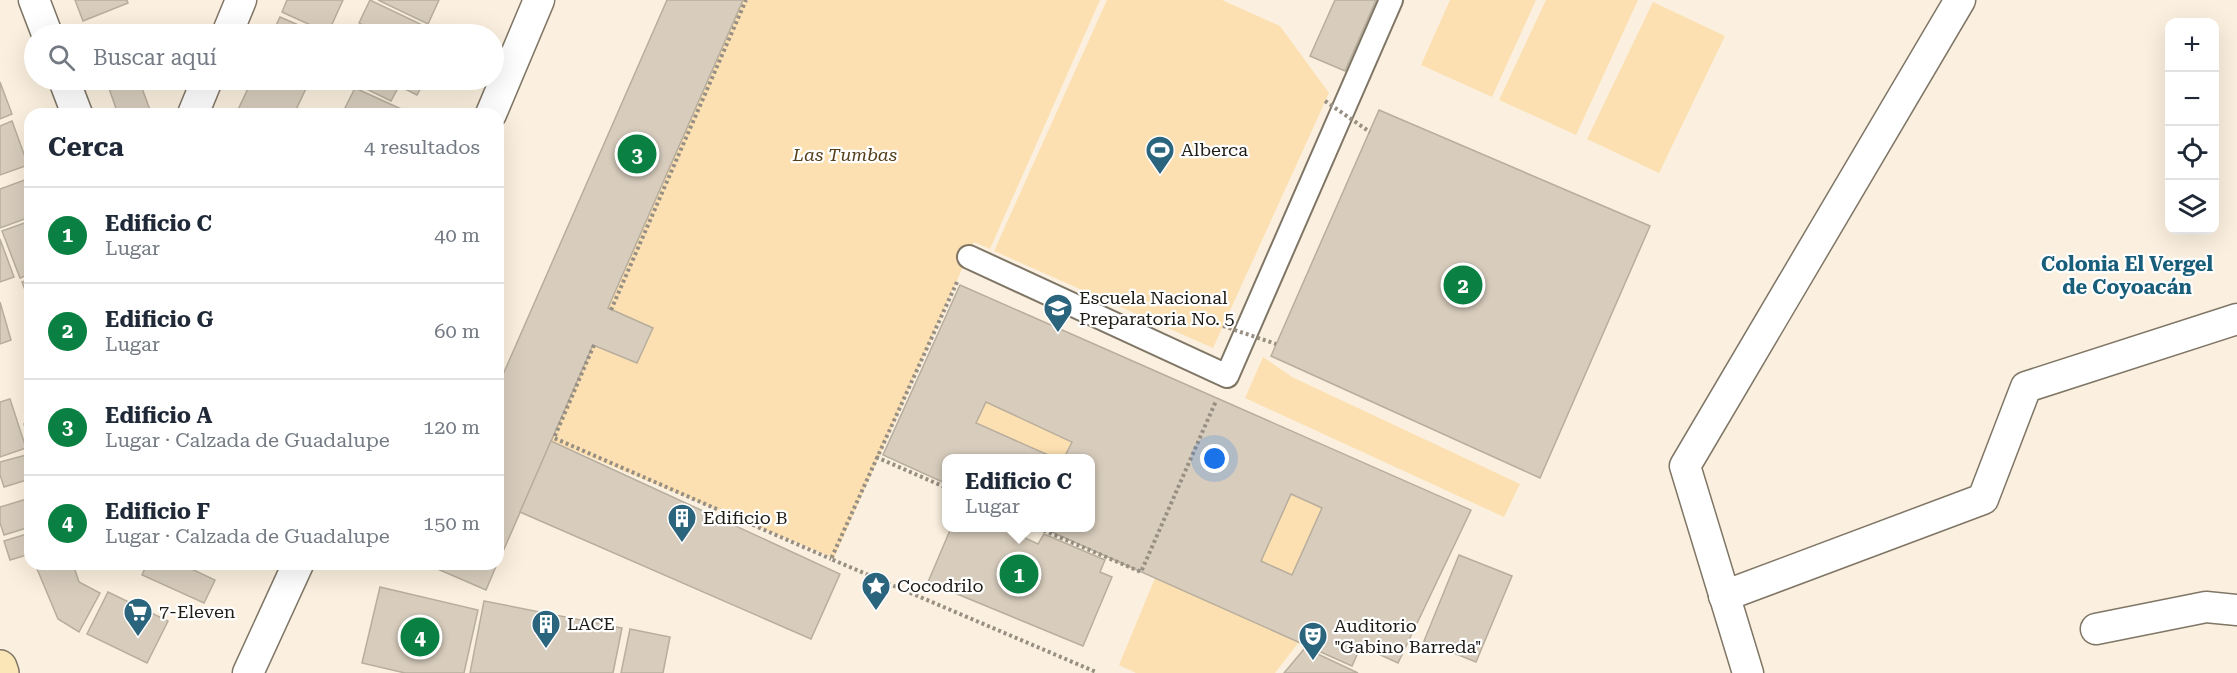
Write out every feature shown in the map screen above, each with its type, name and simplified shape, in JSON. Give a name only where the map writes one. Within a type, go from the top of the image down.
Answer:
[{"type":"main road","points":[[0,667],[2,673]]},
{"type":"street","points":[[34,0],[43,24]]},
{"type":"street","points":[[231,24],[241,0]]},
{"type":"street","points":[[504,83],[539,0]]},
{"type":"street","points":[[969,257],[1227,376],[1391,0]]},
{"type":"street","points":[[1748,673],[1685,466],[1960,0]]},
{"type":"street","points":[[68,90],[76,108]]},
{"type":"street","points":[[195,108],[203,90]]},
{"type":"street","points":[[494,108],[501,90]]},
{"type":"street","points":[[1724,596],[1983,499],[2026,387],[2237,319]]},
{"type":"street","points":[[248,670],[295,570]]},
{"type":"street","points":[[2096,629],[2206,607],[2237,610]]},
{"type":"path","points":[[611,310],[746,0]]},
{"type":"path","points":[[1325,101],[1370,132]]},
{"type":"path","points":[[831,559],[969,257]]},
{"type":"path","points":[[1223,326],[1276,344]]},
{"type":"path","points":[[594,345],[554,438],[1095,672]]},
{"type":"path","points":[[1047,532],[1140,572],[1227,376]]},
{"type":"path","points":[[876,457],[942,486]]},
{"type":"green space","name":"Las Tumbas","points":[[743,0],[1100,0],[990,249],[974,242],[834,558],[551,441],[593,345],[637,363],[653,328],[608,308]]},
{"type":"green space","name":"Alberca","points":[[1107,0],[1222,0],[1280,26],[1329,93],[1213,348],[994,251]]},
{"type":"green space","points":[[1450,0],[1536,0],[1492,97],[1421,65]]},
{"type":"green space","points":[[1546,0],[1638,0],[1576,135],[1499,100]]},
{"type":"green space","points":[[1653,2],[1725,36],[1659,173],[1587,139]]},
{"type":"green space","points":[[1263,357],[1292,377],[1520,484],[1504,517],[1245,398]]},
{"type":"green space","points":[[986,402],[1072,442],[1066,454],[1046,454],[976,423]]},
{"type":"green space","points":[[1291,494],[1322,508],[1292,575],[1261,561]]},
{"type":"green space","points":[[1155,578],[1299,642],[1275,673],[1136,673],[1119,665]]},
{"type":"building","points":[[75,0],[127,0],[128,3],[83,21]]},
{"type":"building","points":[[287,0],[343,0],[332,24],[308,24],[282,12]]},
{"type":"building","points":[[370,0],[420,24],[361,24],[359,23]]},
{"type":"building","points":[[378,0],[439,0],[428,24]]},
{"type":"building","points":[[667,0],[743,0],[608,308],[653,328],[637,363],[593,345],[504,549],[504,372]]},
{"type":"building","points":[[1335,0],[1376,0],[1345,71],[1310,56]]},
{"type":"building","points":[[280,17],[296,24],[277,24]]},
{"type":"building","points":[[0,82],[12,114],[0,119]]},
{"type":"building","points":[[110,90],[143,90],[149,108],[116,108]]},
{"type":"building","points":[[247,90],[305,90],[297,108],[239,108]]},
{"type":"building","points":[[354,90],[359,90],[399,108],[345,108]]},
{"type":"building","points":[[368,90],[397,90],[391,101]]},
{"type":"building","points":[[407,90],[420,90],[417,95]]},
{"type":"building","points":[[1379,110],[1650,226],[1540,478],[1271,356]]},
{"type":"building","points":[[12,121],[24,154],[24,166],[0,175],[0,126]]},
{"type":"building","points":[[24,180],[24,219],[0,228],[0,189]]},
{"type":"building","points":[[24,223],[24,276],[20,278],[2,231]]},
{"type":"building","points":[[0,239],[14,277],[0,282]]},
{"type":"building","points":[[960,285],[1471,510],[1398,663],[1361,646],[1352,666],[1052,532],[1095,532],[1095,454],[1066,454],[1072,442],[986,402],[976,423],[1046,454],[942,454],[942,482],[883,455]],"holes":[[[1291,494],[1322,508],[1292,575],[1261,561]]]},
{"type":"building","points":[[0,302],[11,340],[0,344]]},
{"type":"building","points":[[10,399],[24,442],[24,449],[0,457],[0,402]]},
{"type":"building","name":"Edificio B","points":[[551,441],[840,574],[811,639],[520,512]]},
{"type":"building","points":[[24,456],[24,481],[4,487],[0,475],[0,462]]},
{"type":"building","points":[[24,500],[24,529],[4,535],[0,523],[0,507]]},
{"type":"building","points":[[949,532],[1028,532],[1025,538],[1038,544],[1044,534],[1105,560],[1100,572],[1112,577],[1083,646],[928,582]]},
{"type":"building","points":[[24,535],[24,556],[10,560],[4,541]]},
{"type":"building","points":[[1459,555],[1512,576],[1476,662],[1424,641]]},
{"type":"building","points":[[38,570],[75,570],[79,582],[100,593],[79,632],[58,619]]},
{"type":"building","points":[[144,570],[194,570],[215,580],[204,603],[142,575]]},
{"type":"building","points":[[440,570],[494,570],[486,590]]},
{"type":"building","points":[[380,587],[478,610],[464,673],[405,673],[362,663]]},
{"type":"building","points":[[108,592],[168,621],[147,663],[87,634]]},
{"type":"building","name":"LACE","points":[[484,601],[622,628],[613,673],[470,673]]},
{"type":"building","points":[[630,629],[670,637],[663,673],[621,673]]},
{"type":"building","name":"Auditorio \"Gabino Barreda\"","points":[[1305,648],[1358,673],[1284,673]]},
{"type":"place","name":"Edificio A","points":[[637,154]]},
{"type":"place","name":"Alberca","points":[[1160,176]]},
{"type":"place","name":"Edificio G","points":[[1463,285]]},
{"type":"place","name":"Escuela Nacional Preparatoria No. 5","points":[[1058,334]]},
{"type":"place","name":"Edificio B","points":[[682,544]]},
{"type":"place","name":"Edificio C","points":[[1019,574]]},
{"type":"place","name":"Cocodrilo","points":[[876,612]]},
{"type":"place","name":"Edificio F","points":[[420,637]]},
{"type":"place","name":"7-Eleven","points":[[138,638]]},
{"type":"place","name":"LACE","points":[[546,650]]},
{"type":"place","name":"Auditorio \"Gabino Barreda\"","points":[[1313,662]]},
{"type":"district","name":"Colonia El Vergel de Coyoacán","points":[[2127,276]]}]
